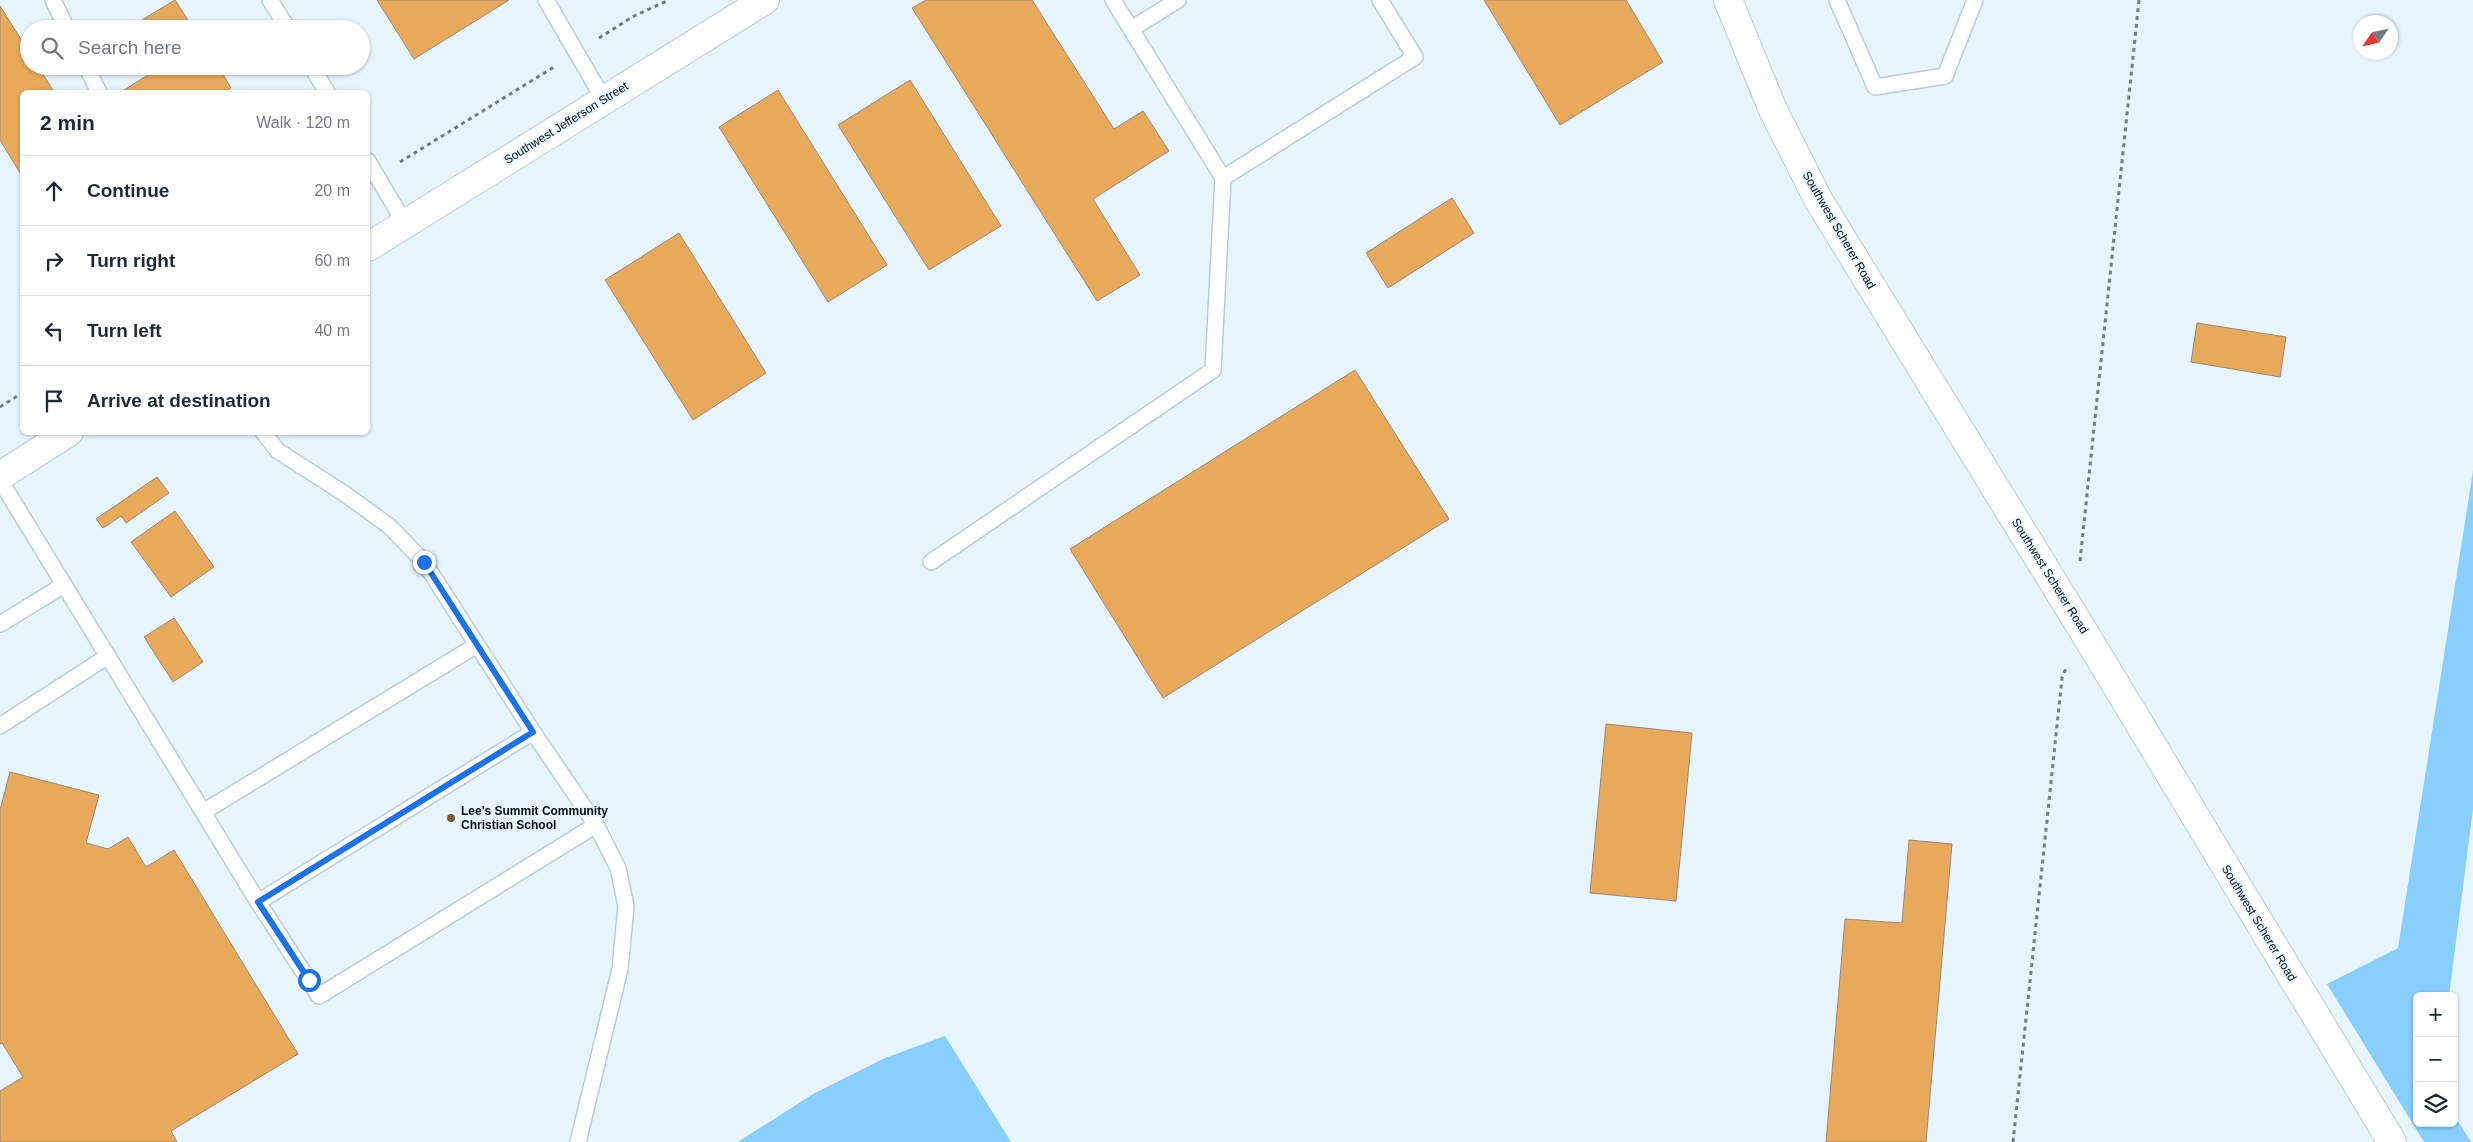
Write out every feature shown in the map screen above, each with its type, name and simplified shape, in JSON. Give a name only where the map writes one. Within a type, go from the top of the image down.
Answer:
[{"type":"main road","name":"Southwest Jefferson Street","points":[[370,246],[765,0]]},
{"type":"main road","name":"Southwest Scherer Road","points":[[1728,0],[1773,110],[1819,201],[2092,646],[2392,1142]]},
{"type":"main road","points":[[0,476],[64,435]]},
{"type":"lane","points":[[53,0],[63,20]]},
{"type":"lane","points":[[270,0],[282,20]]},
{"type":"lane","points":[[546,0],[604,100]]},
{"type":"lane","points":[[931,562],[1213,370],[1223,178],[1113,0]]},
{"type":"lane","points":[[1131,29],[1178,0]]},
{"type":"lane","points":[[1223,178],[1415,57],[1380,0]]},
{"type":"lane","points":[[1837,0],[1875,87],[1945,76],[1975,0]]},
{"type":"lane","points":[[90,75],[98,90]]},
{"type":"lane","points":[[317,75],[326,90]]},
{"type":"lane","points":[[370,165],[405,224]]},
{"type":"lane","points":[[265,435],[278,451],[345,494],[389,526],[424,562],[533,732],[596,825],[618,868],[626,906],[620,969],[578,1142]]},
{"type":"lane","points":[[0,480],[258,902],[319,996],[596,825]]},
{"type":"lane","points":[[0,624],[64,585]]},
{"type":"lane","points":[[203,812],[477,645]]},
{"type":"lane","points":[[0,726],[108,656]]},
{"type":"lane","points":[[258,902],[533,732]]},
{"type":"path","points":[[376,176],[634,16],[669,0]]},
{"type":"path","points":[[0,407],[20,394]]},
{"type":"shaded area","points":[[2473,471],[2473,809],[2450,992],[2413,992],[2413,1124],[2327,984],[2398,948]]},
{"type":"shaded area","points":[[945,1036],[1011,1142],[738,1142],[813,1094],[885,1058]]},
{"type":"shaded area","points":[[2458,1121],[2471,1142],[2424,1142],[2415,1127],[2458,1127]]},
{"type":"building","points":[[175,0],[188,20],[142,20]]},
{"type":"building","points":[[377,0],[509,0],[414,59]]},
{"type":"building","points":[[926,0],[1032,0],[1114,129],[1143,111],[1169,151],[1093,199],[1140,275],[1097,301],[912,8]]},
{"type":"building","points":[[1484,0],[1626,0],[1663,62],[1560,125]]},
{"type":"building","points":[[0,6],[20,38],[20,75],[44,75],[53,90],[20,90],[20,173],[0,140]]},
{"type":"building","points":[[148,75],[223,75],[231,88],[228,90],[124,90]]},
{"type":"building","points":[[910,80],[1001,226],[929,270],[838,125]]},
{"type":"building","points":[[778,90],[887,265],[828,302],[719,127]]},
{"type":"building","points":[[1452,198],[1474,233],[1388,288],[1366,253]]},
{"type":"building","points":[[679,233],[766,373],[693,420],[605,280]]},
{"type":"building","points":[[2197,323],[2286,337],[2280,377],[2191,362]]},
{"type":"building","points":[[1355,370],[1449,519],[1163,698],[1070,549]]},
{"type":"building","points":[[157,477],[169,493],[126,523],[121,516],[103,528],[96,519]]},
{"type":"building","points":[[175,511],[214,567],[171,597],[131,542]]},
{"type":"building","points":[[174,618],[203,662],[173,682],[144,637]]},
{"type":"building","points":[[1606,724],[1692,733],[1676,901],[1590,893]]},
{"type":"building","points":[[10,772],[99,795],[86,843],[108,849],[128,837],[146,867],[174,850],[298,1054],[171,1131],[177,1142],[0,1142],[0,1091],[23,1077],[2,1043],[0,1044],[0,810]]},
{"type":"building","points":[[1909,840],[1952,844],[1926,1142],[1826,1142],[1845,919],[1902,923]]},
{"type":"place","name":"Lee's Summit Community Christian School","points":[[451,818]]},
{"type":"route","points":[[309,980],[258,902],[533,732],[424,562]]}]
